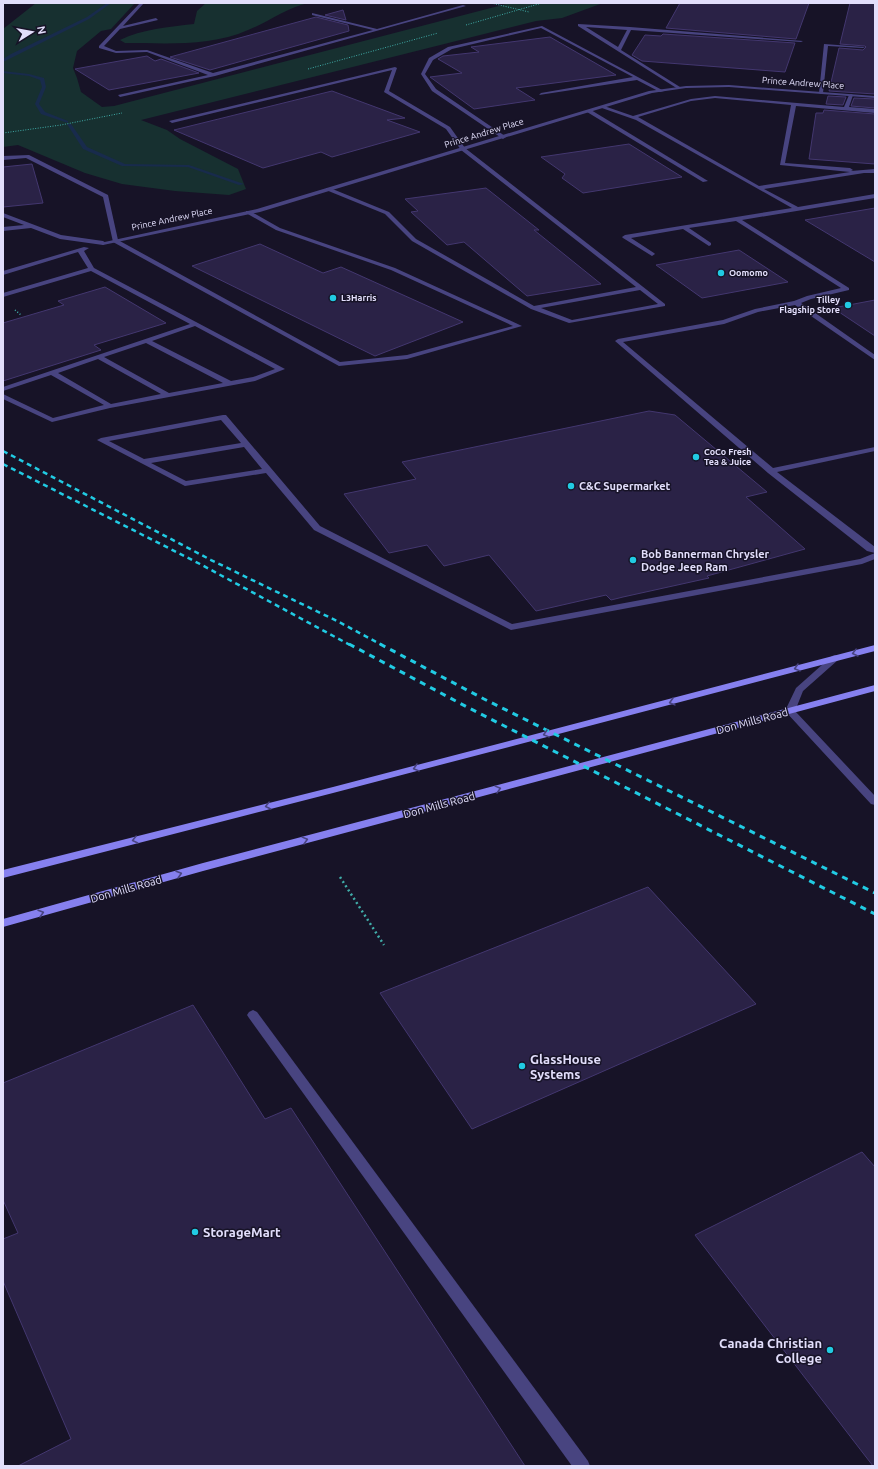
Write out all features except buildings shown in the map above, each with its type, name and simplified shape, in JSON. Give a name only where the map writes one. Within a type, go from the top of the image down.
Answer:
[{"type":"main road","points":[[3,874],[333,790],[875,648]]},
{"type":"main road","name":"Don Mills Road","points":[[3,923],[211,865],[875,688]]},
{"type":"street","points":[[142,3],[101,47],[116,52],[147,51],[213,74]]},
{"type":"street","points":[[120,96],[213,74],[464,6],[455,3]]},
{"type":"street","points":[[314,14],[377,30]]},
{"type":"street","points":[[119,28],[156,18]]},
{"type":"street","points":[[678,88],[580,25],[802,41]]},
{"type":"street","points":[[503,137],[434,90],[423,74],[431,59],[450,48],[542,27],[662,91]]},
{"type":"street","points":[[619,50],[630,28]]},
{"type":"street","points":[[821,93],[826,45],[863,47]]},
{"type":"street","points":[[172,121],[396,68],[386,91],[448,128],[463,149],[663,305],[571,322],[533,308],[414,240],[387,213],[328,189]]},
{"type":"street","points":[[541,94],[638,78]]},
{"type":"street","name":"Prince Andrew Place","points":[[103,243],[248,212],[651,92],[678,88],[729,86],[875,97]]},
{"type":"street","points":[[846,108],[850,95]]},
{"type":"street","points":[[633,117],[691,100],[715,97],[875,111]]},
{"type":"street","points":[[794,104],[782,164],[875,171]]},
{"type":"street","points":[[602,107],[633,117],[796,208]]},
{"type":"street","points":[[589,111],[705,181]]},
{"type":"street","points":[[3,158],[27,156],[106,196],[115,241],[339,364],[407,357],[519,326],[393,270],[278,229],[248,212]]},
{"type":"street","points":[[758,188],[864,171]]},
{"type":"street","points":[[652,254],[625,237],[875,196]]},
{"type":"street","points":[[3,215],[60,237],[103,243]]},
{"type":"street","points":[[736,218],[848,288],[809,297],[796,303],[758,310],[724,322],[618,341],[771,471],[870,549],[875,550]]},
{"type":"street","points":[[3,229],[33,226]]},
{"type":"street","points":[[683,227],[709,244]]},
{"type":"street","points":[[3,273],[103,243]]},
{"type":"street","points":[[3,396],[52,420],[110,406],[255,379],[281,369],[92,269],[80,250]]},
{"type":"street","points":[[3,295],[92,269]]},
{"type":"street","points":[[533,308],[641,288]]},
{"type":"street","points":[[796,303],[875,358]]},
{"type":"street","points":[[3,389],[196,324]]},
{"type":"street","points":[[147,341],[228,383]]},
{"type":"street","points":[[100,357],[169,396]]},
{"type":"street","points":[[51,372],[110,406]]},
{"type":"street","points":[[268,470],[185,484],[101,440],[223,417],[246,444],[268,470],[317,528],[511,627],[862,560],[875,556]]},
{"type":"street","points":[[143,462],[246,444]]},
{"type":"street","points":[[771,471],[875,449]]},
{"type":"street","points":[[835,658],[799,690],[790,711],[875,802]]},
{"type":"street","points":[[254,1015],[582,1466]]},
{"type":"path","points":[[491,3],[507,6]]},
{"type":"path","points":[[340,877],[384,945]]},
{"type":"green space","points":[[36,3],[135,3],[111,29],[101,31],[77,51],[73,68],[81,92],[102,107],[114,106],[510,3],[603,3],[562,18],[536,21],[141,120],[167,130],[180,139],[238,169],[246,189],[229,195],[175,191],[122,184],[85,173],[18,145],[3,147],[3,29]]},
{"type":"green space","points":[[206,3],[309,3],[286,11],[248,30],[203,42],[125,43],[120,40],[146,31],[165,27],[194,24],[197,11]]},
{"type":"waterway","points":[[3,61],[12,55],[88,18],[109,3]]},
{"type":"waterway","points":[[3,72],[29,75],[42,79],[44,87],[37,104],[43,113],[66,122]]},
{"type":"waterway","points":[[69,125],[85,148],[124,165],[189,166],[241,184]]},
{"type":"railway","points":[[3,451],[211,560],[339,622],[382,645]]},
{"type":"railway","points":[[3,464],[200,564],[350,645]]},
{"type":"railway","points":[[349,644],[467,707],[875,914]]},
{"type":"railway","points":[[380,644],[484,699],[875,893]]},
{"type":"place","name":"Oomomo","points":[[721,273]]},
{"type":"place","name":"L3Harris","points":[[333,298]]},
{"type":"place","name":"Tilley Flagship Store","points":[[848,305]]},
{"type":"place","name":"CoCo Fresh Tea & Juice","points":[[696,457]]},
{"type":"place","name":"C&C Supermarket","points":[[571,486]]},
{"type":"place","name":"Bob Bannerman Chrysler Dodge Jeep Ram","points":[[633,560]]},
{"type":"place","name":"GlassHouse Systems","points":[[522,1066]]},
{"type":"place","name":"StorageMart","points":[[195,1232]]},
{"type":"place","name":"Canada Christian College","points":[[830,1350]]}]
